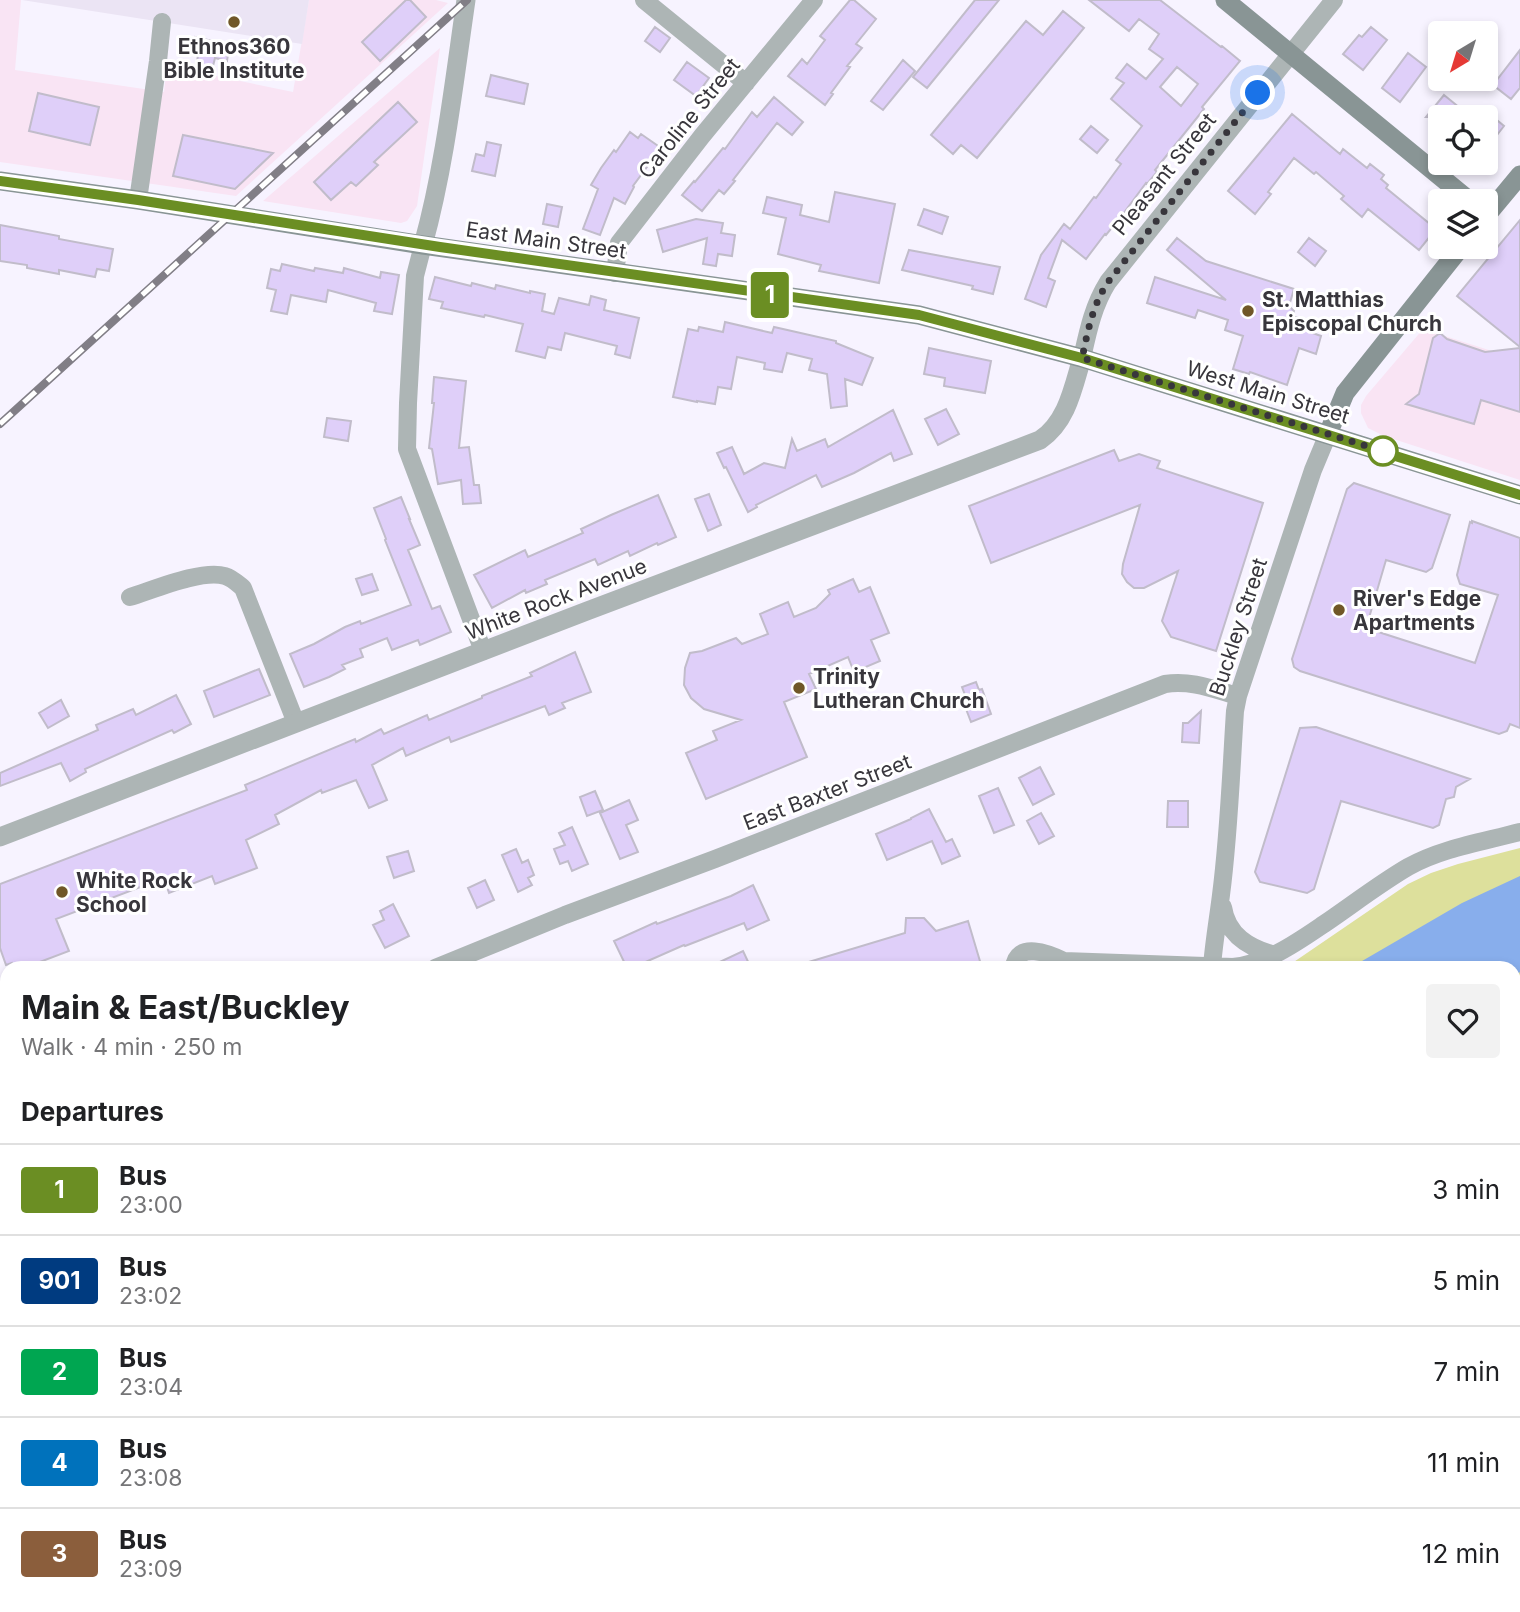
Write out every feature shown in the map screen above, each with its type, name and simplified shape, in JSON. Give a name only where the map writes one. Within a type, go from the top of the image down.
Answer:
[{"type":"main road","points":[[1225,0],[1455,189]]},
{"type":"main road","points":[[1498,201],[1520,176]]},
{"type":"main road","name":"East Main Street","points":[[0,181],[423,245],[919,315],[1082,358]]},
{"type":"main road","points":[[1328,434],[1345,393],[1451,259]]},
{"type":"main road","name":"West Main Street","points":[[1082,358],[1520,495]]},
{"type":"street","points":[[466,0],[432,213],[415,276],[407,449],[483,651]]},
{"type":"street","points":[[644,0],[746,83]]},
{"type":"street","name":"Caroline Street","points":[[615,272],[619,243],[702,136],[814,0]]},
{"type":"street","name":"Pleasant Street","points":[[1082,358],[1093,311],[1108,282],[1334,0]]},
{"type":"street","points":[[138,200],[162,22]]},
{"type":"street","name":"White Rock Avenue","points":[[0,837],[1041,440],[1060,422],[1082,358]]},
{"type":"street","name":"Buckley Street","points":[[1213,961],[1228,816],[1234,710],[1313,470],[1328,434]]},
{"type":"street","points":[[130,597],[196,576],[222,574],[231,578],[243,588],[296,723]]},
{"type":"street","name":"East Baxter Street","points":[[452,961],[1165,684],[1194,683],[1238,696]]},
{"type":"street","points":[[1259,961],[1275,955],[1304,937],[1410,866],[1427,858],[1520,832]]},
{"type":"street","points":[[1221,896],[1228,927],[1235,935],[1251,947],[1275,955]]},
{"type":"street","points":[[1016,961],[1020,955],[1037,951],[1051,954],[1057,961]]},
{"type":"shaded area","points":[[0,0],[21,0],[15,70],[164,92],[167,66],[293,92],[309,0],[436,0],[448,3],[236,196],[0,162]]},
{"type":"shaded area","name":"Ethnos360 Bible Institute","points":[[22,0],[309,0],[302,44]]},
{"type":"shaded area","points":[[440,48],[417,206],[407,221],[401,223],[263,201]]},
{"type":"shaded area","points":[[1423,329],[1520,360],[1520,480],[1384,436],[1368,428],[1361,413],[1361,405],[1366,396]]},
{"type":"green space","points":[[1520,848],[1520,961],[1295,961],[1408,884],[1458,864]]},
{"type":"water","points":[[1520,876],[1520,961],[1362,961],[1462,903]]},
{"type":"building","points":[[406,0],[410,0],[426,17],[380,61],[362,42]]},
{"type":"building","points":[[850,0],[854,0],[876,19],[856,44],[862,48],[847,66],[850,67],[825,105],[788,76],[802,59],[807,64],[825,40],[820,36]]},
{"type":"building","points":[[975,0],[999,0],[927,88],[913,77]]},
{"type":"building","points":[[1089,0],[1160,0],[1240,61],[1202,107],[1204,109],[1155,170],[1157,172],[1086,259],[1062,240],[1048,278],[1055,281],[1046,307],[1025,299],[1041,255],[1064,224],[1070,229],[1094,197],[1096,198],[1121,164],[1116,160],[1142,126],[1111,99],[1124,83],[1116,78],[1127,64],[1146,79],[1163,59],[1149,49],[1159,34],[1139,19],[1129,31]],"holes":[[[1177,67],[1198,84],[1181,106],[1160,87]]]},
{"type":"building","points":[[1063,11],[1084,28],[977,158],[961,145],[953,154],[931,135],[1026,21],[1043,35]]},
{"type":"building","points":[[655,27],[670,38],[660,52],[645,41]]},
{"type":"building","points":[[1371,27],[1387,40],[1363,70],[1343,54],[1359,35],[1362,37]]},
{"type":"building","points":[[195,37],[229,48],[227,61],[215,58],[211,74],[195,70],[198,56],[191,55]]},
{"type":"building","points":[[1520,50],[1520,88],[1511,99],[1498,89],[1498,79]]},
{"type":"building","points":[[1408,53],[1426,67],[1400,102],[1382,88]]},
{"type":"building","points":[[903,60],[915,71],[883,110],[871,101]]},
{"type":"building","points":[[687,62],[709,78],[696,96],[674,80]]},
{"type":"building","points":[[491,75],[528,84],[524,104],[486,96]]},
{"type":"building","points":[[38,93],[99,107],[90,145],[29,131]]},
{"type":"building","points":[[1444,95],[1456,105],[1436,105]]},
{"type":"building","points":[[774,97],[803,122],[792,135],[777,123],[724,194],[719,190],[702,211],[682,195],[723,148],[725,149],[752,112],[757,117]]},
{"type":"building","points":[[398,102],[417,122],[374,162],[378,165],[356,186],[351,182],[331,200],[314,182]]},
{"type":"building","points":[[1292,114],[1340,154],[1343,149],[1367,168],[1370,164],[1384,175],[1381,179],[1388,185],[1386,188],[1428,222],[1428,239],[1419,250],[1368,209],[1362,217],[1341,199],[1344,196],[1316,172],[1314,174],[1294,158],[1255,214],[1228,191]]},
{"type":"building","points":[[1498,121],[1504,126],[1498,134]]},
{"type":"building","points":[[1091,126],[1108,140],[1097,153],[1080,139]]},
{"type":"building","points":[[630,132],[638,138],[641,134],[661,148],[633,186],[625,204],[614,198],[600,235],[583,229],[598,189],[591,185],[614,150],[616,152]]},
{"type":"building","points":[[183,135],[273,153],[235,189],[173,176]]},
{"type":"building","points":[[487,142],[501,145],[495,176],[472,171],[476,154],[484,156]]},
{"type":"building","points":[[835,192],[895,204],[879,283],[819,271],[821,265],[778,254],[786,218],[763,213],[767,197],[802,205],[800,215],[829,222]]},
{"type":"building","points":[[547,204],[562,207],[558,227],[543,224]]},
{"type":"building","points":[[924,209],[948,217],[942,234],[918,225]]},
{"type":"building","points":[[696,219],[723,223],[721,233],[735,235],[732,256],[718,254],[716,266],[703,264],[707,238],[663,252],[657,230]]},
{"type":"building","points":[[1520,220],[1520,347],[1457,296],[1488,259],[1498,259],[1498,247]]},
{"type":"building","points":[[0,225],[113,249],[109,271],[97,269],[95,277],[59,270],[59,274],[0,261]]},
{"type":"building","name":"St. Matthias Episcopal Church","points":[[1177,238],[1206,261],[1294,289],[1289,306],[1294,311],[1292,316],[1303,319],[1302,322],[1306,324],[1304,330],[1321,336],[1316,354],[1299,348],[1287,385],[1233,369],[1243,336],[1225,330],[1228,320],[1198,310],[1195,318],[1147,303],[1155,277],[1226,300],[1167,250]]},
{"type":"building","points":[[1309,238],[1326,251],[1315,266],[1298,252]]},
{"type":"building","points":[[909,250],[1000,267],[993,294],[972,289],[973,286],[902,270]]},
{"type":"building","points":[[282,264],[314,271],[315,268],[343,273],[344,268],[380,278],[381,272],[399,275],[392,314],[374,311],[376,303],[328,290],[326,302],[291,295],[287,314],[271,311],[276,290],[267,288],[271,269],[280,271]]},
{"type":"building","points":[[435,277],[471,286],[472,283],[495,289],[496,285],[545,294],[542,311],[554,314],[559,298],[589,305],[591,296],[606,300],[604,310],[639,318],[630,358],[615,354],[617,346],[565,333],[561,350],[548,347],[545,358],[516,351],[523,324],[441,308],[443,302],[429,299]]},
{"type":"building","points":[[725,322],[772,333],[774,327],[836,341],[873,358],[862,385],[845,379],[847,406],[831,408],[827,374],[809,370],[812,359],[787,353],[782,372],[764,369],[765,363],[737,357],[731,389],[718,387],[715,404],[673,397],[688,329],[698,331],[699,327],[723,332]]},
{"type":"building","points":[[1440,333],[1447,339],[1485,352],[1520,348],[1520,412],[1481,400],[1474,424],[1406,404],[1419,394],[1433,338]]},
{"type":"building","points":[[929,348],[991,361],[985,393],[944,386],[945,378],[924,374]]},
{"type":"building","points":[[434,377],[466,381],[459,448],[469,447],[474,485],[479,485],[481,503],[463,504],[461,480],[438,484],[432,449],[429,448]]},
{"type":"building","points":[[946,409],[959,434],[938,445],[925,419]]},
{"type":"building","points":[[893,410],[912,454],[894,461],[891,453],[822,487],[816,475],[756,505],[757,507],[748,512],[717,453],[732,447],[744,474],[764,463],[785,468],[792,439],[797,451],[825,439],[828,447]]},
{"type":"building","points":[[327,418],[351,421],[348,441],[324,437]]},
{"type":"building","points":[[1114,450],[1119,461],[1139,454],[1160,461],[1157,468],[1263,503],[1216,651],[1171,637],[1162,621],[1178,571],[1144,588],[1134,588],[1122,574],[1140,505],[991,563],[969,506]]},
{"type":"building","name":"River's Edge Apartments","points":[[1354,483],[1450,515],[1432,568],[1426,572],[1386,560],[1366,628],[1475,663],[1498,595],[1460,584],[1457,575],[1470,522],[1520,538],[1520,728],[1510,724],[1507,731],[1499,734],[1294,667],[1292,659],[1347,489]]},
{"type":"building","points":[[709,494],[721,525],[708,531],[695,499]]},
{"type":"building","points":[[658,495],[676,537],[630,556],[628,551],[598,565],[595,559],[545,580],[547,584],[526,593],[525,590],[492,608],[474,575],[525,550],[528,557],[583,533],[581,529]]},
{"type":"building","points":[[401,497],[420,545],[408,550],[432,609],[440,606],[451,632],[420,645],[418,640],[392,650],[387,638],[360,649],[363,657],[342,665],[345,669],[304,687],[290,654],[345,627],[360,621],[361,624],[411,605],[374,508]]},
{"type":"building","points":[[372,574],[378,590],[362,595],[356,579]]},
{"type":"building","points":[[853,579],[859,592],[870,587],[889,633],[871,640],[880,661],[854,672],[848,657],[809,674],[816,689],[784,702],[807,757],[706,799],[686,753],[717,740],[713,731],[741,720],[704,709],[691,698],[684,685],[685,668],[690,653],[736,638],[742,644],[768,634],[760,614],[788,602],[794,617],[816,608],[830,594],[828,590]]},
{"type":"building","points":[[575,652],[591,692],[562,703],[565,708],[549,715],[545,706],[451,742],[449,737],[406,756],[403,748],[372,765],[387,800],[369,808],[356,780],[322,793],[321,790],[275,815],[279,824],[246,840],[257,868],[215,884],[212,876],[169,893],[164,878],[56,919],[69,951],[43,961],[5,961],[0,948],[0,884],[247,790],[245,785],[355,739],[356,742],[381,729],[384,734],[427,715],[429,720],[532,676],[530,673]]},
{"type":"building","points":[[259,669],[270,695],[214,717],[204,691]]},
{"type":"building","points":[[976,682],[979,690],[982,689],[991,714],[971,722],[961,696],[965,695],[962,687]]},
{"type":"building","points":[[176,695],[191,724],[174,733],[172,730],[85,769],[86,772],[70,781],[61,763],[0,786],[0,773],[98,730],[96,725],[133,709],[136,715]]},
{"type":"building","points":[[61,700],[69,716],[48,728],[39,713]]},
{"type":"building","points":[[1201,711],[1199,743],[1182,742],[1183,723],[1188,723]]},
{"type":"building","points":[[1316,727],[1470,779],[1456,787],[1454,797],[1446,799],[1439,825],[1433,828],[1341,801],[1314,889],[1307,893],[1260,882],[1255,872],[1300,728]]},
{"type":"building","points":[[1040,767],[1054,794],[1033,805],[1019,778]]},
{"type":"building","points":[[998,788],[1014,825],[994,833],[979,796]]},
{"type":"building","points":[[595,791],[603,810],[587,816],[580,797]]},
{"type":"building","points":[[629,800],[638,820],[626,825],[638,852],[620,859],[600,813]]},
{"type":"building","points":[[1168,801],[1188,801],[1188,827],[1167,827]]},
{"type":"building","points":[[929,809],[946,842],[952,839],[960,856],[942,864],[932,841],[887,860],[876,834]]},
{"type":"building","points":[[1041,813],[1054,836],[1039,844],[1027,821]]},
{"type":"building","points":[[572,827],[588,864],[572,871],[568,861],[560,864],[554,849],[565,845],[559,833]]},
{"type":"building","points":[[516,849],[522,863],[528,860],[534,875],[528,878],[532,885],[518,892],[502,855]]},
{"type":"building","points":[[408,851],[414,871],[394,878],[387,857]]},
{"type":"building","points":[[485,880],[494,900],[477,908],[468,888]]},
{"type":"building","points":[[753,885],[769,920],[747,930],[744,923],[648,961],[624,961],[614,941],[656,922],[657,924]]},
{"type":"building","points":[[393,904],[409,936],[385,948],[373,925],[384,920],[380,911]]},
{"type":"building","points":[[906,918],[924,918],[936,931],[968,921],[980,961],[812,961],[905,933]]},
{"type":"building","points":[[743,951],[748,961],[722,961]]},
{"type":"railway","points":[[0,424],[467,0]]},
{"type":"bus line","name":"1","points":[[0,181],[677,282],[919,315],[1082,358],[1520,495]]},
{"type":"place","name":"Ethnos360 Bible Institute","points":[[234,22]]},
{"type":"place","name":"St. Matthias Episcopal Church","points":[[1248,311]]},
{"type":"place","name":"River's Edge Apartments","points":[[1339,610]]},
{"type":"place","name":"Trinity Lutheran Church","points":[[799,688]]},
{"type":"place","name":"White Rock School","points":[[62,892]]},
{"type":"route","points":[[1258,93],[1108,282],[1093,311],[1082,358],[1383,451]]}]
